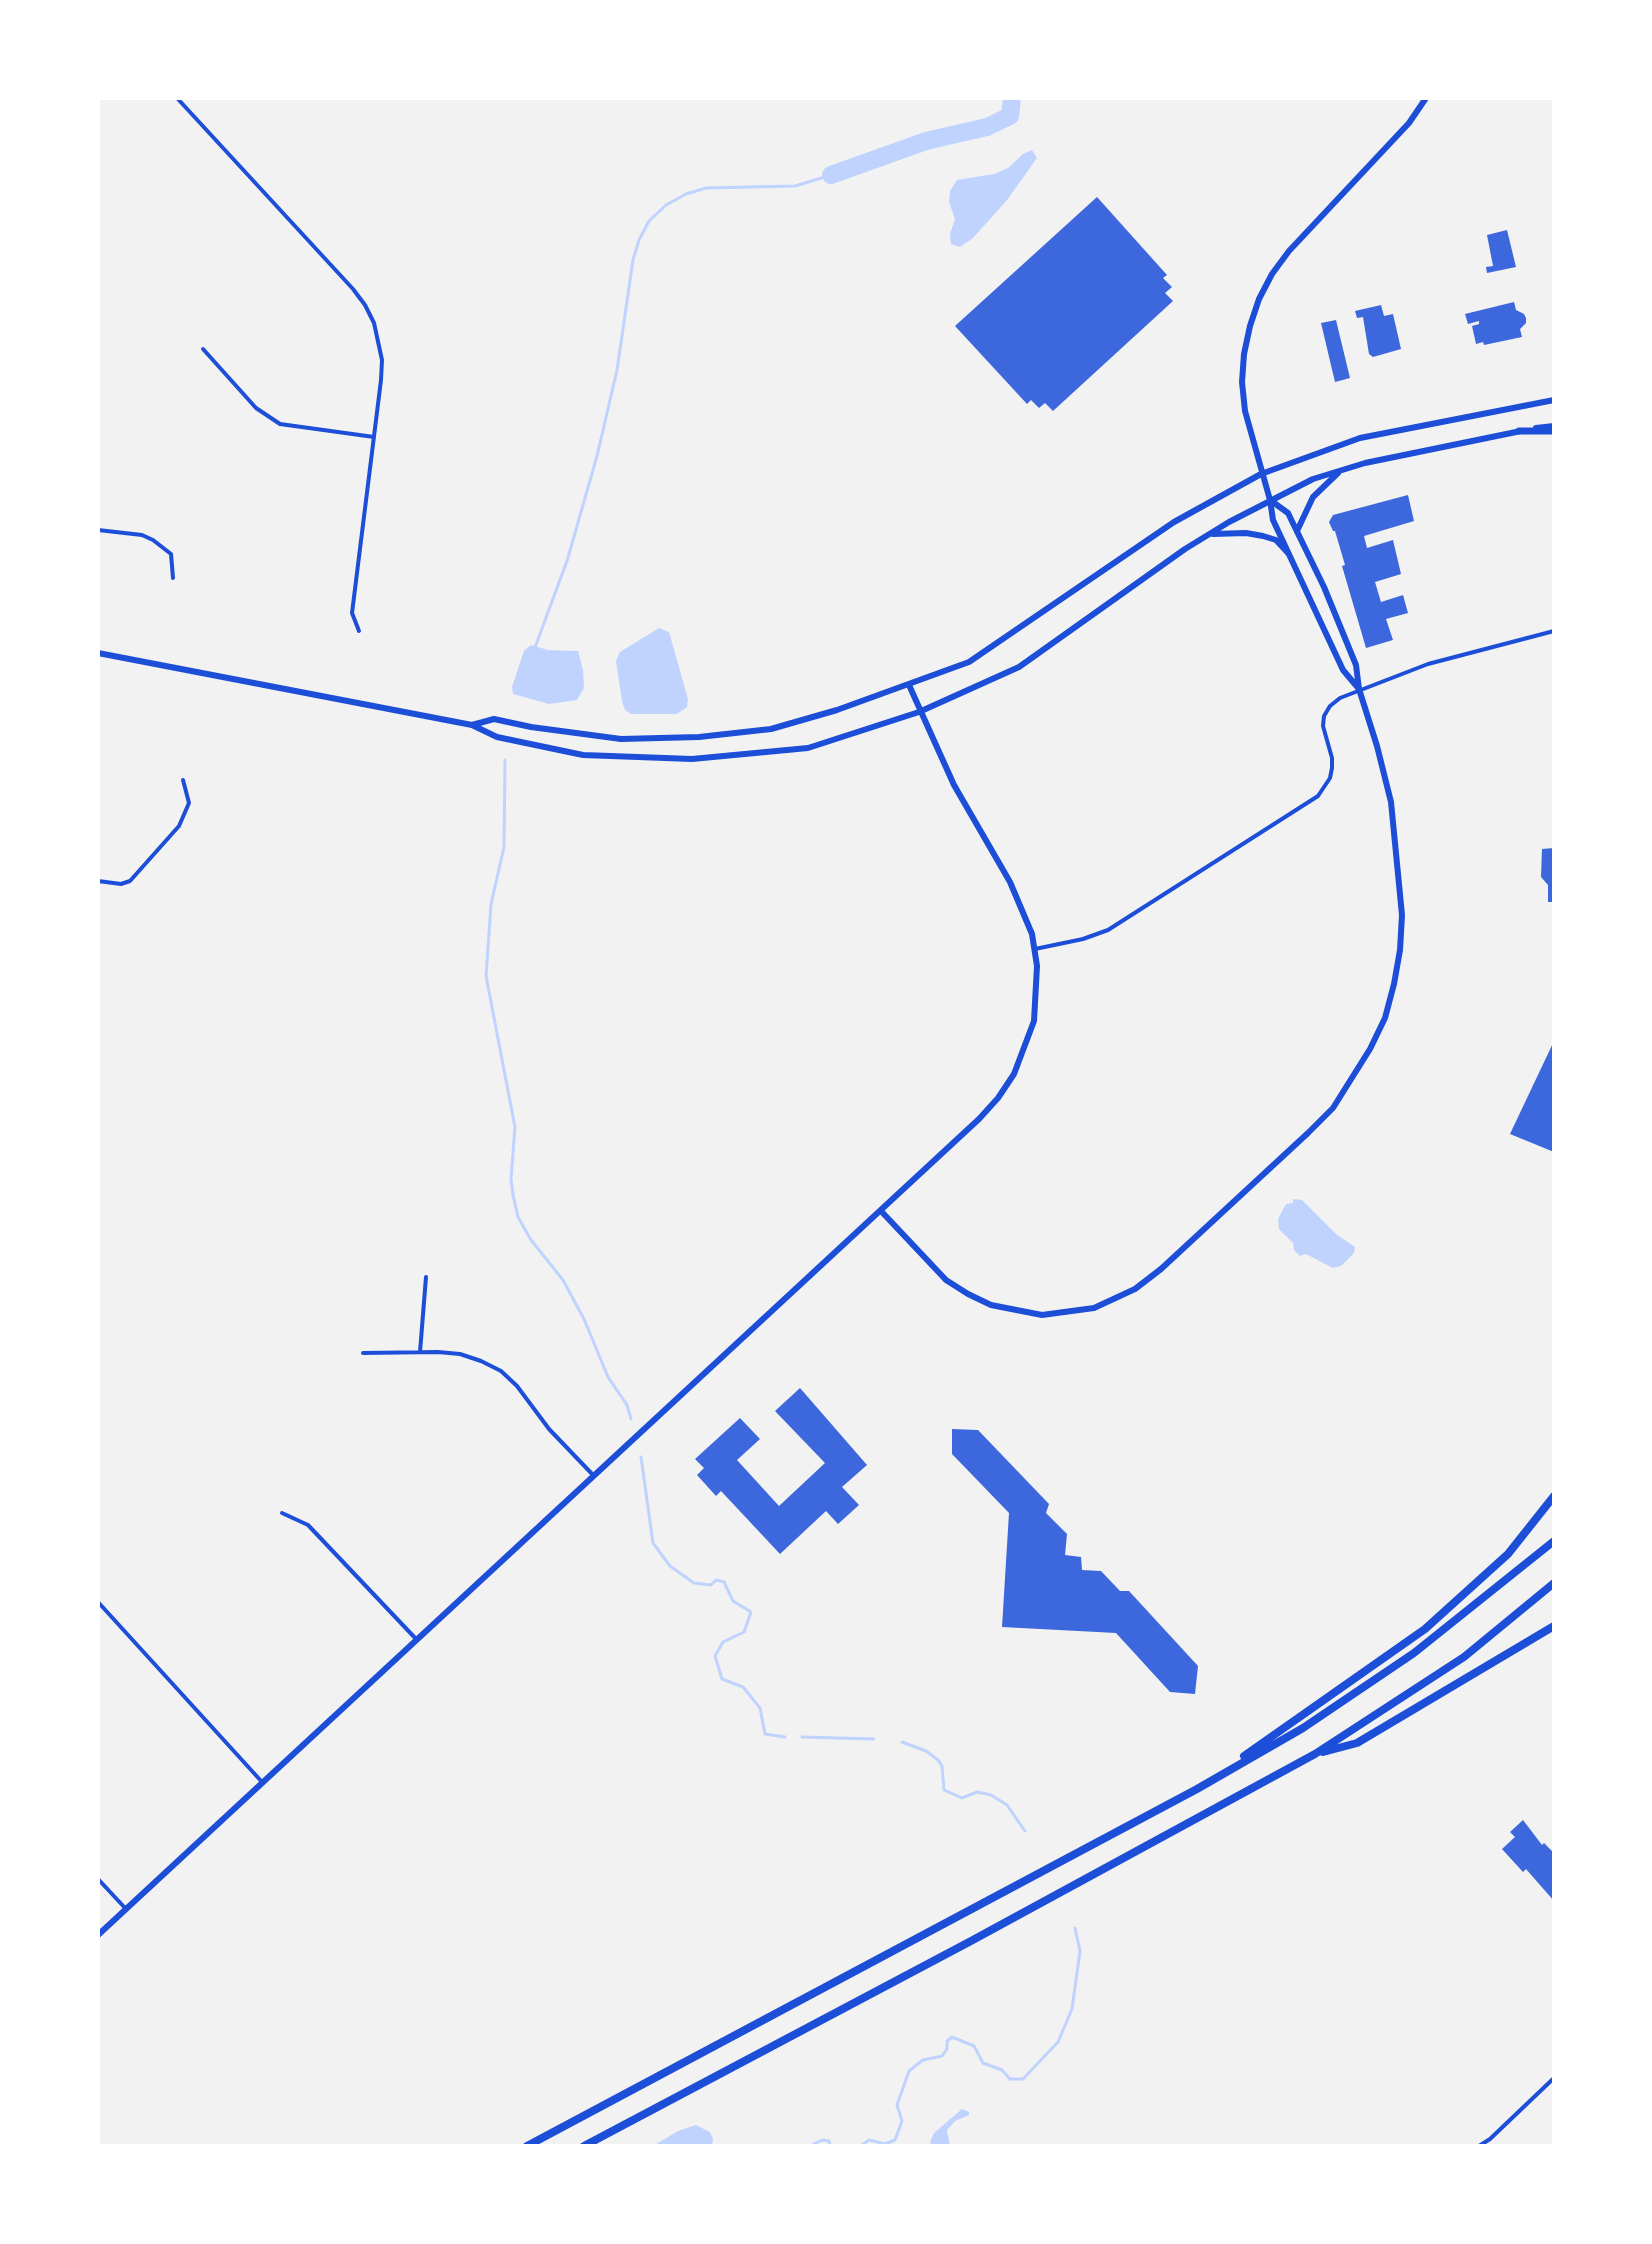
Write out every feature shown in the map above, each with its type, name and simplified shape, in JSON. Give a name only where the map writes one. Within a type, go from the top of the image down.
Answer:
[{"type":"highway","points":[[1519,431],[1554,428]]},
{"type":"highway","points":[[1197,1789],[1425,1629],[1508,1554],[1554,1496]]},
{"type":"highway","points":[[527,2146],[1197,1789],[1303,1728],[1414,1653],[1554,1541]]},
{"type":"highway","points":[[584,2146],[944,1956],[1315,1754],[1464,1657],[1554,1583]]},
{"type":"highway","points":[[1315,1754],[1357,1743],[1554,1626]]},
{"type":"street","points":[[177,98],[365,305],[374,323],[382,360],[352,613],[359,631]]},
{"type":"street","points":[[1359,689],[1343,670],[1273,520],[1245,411],[1242,382],[1250,326],[1272,274],[1289,251],[1409,123],[1426,98]]},
{"type":"street","points":[[203,349],[256,408],[280,424],[374,437]]},
{"type":"street","points":[[472,725],[494,719],[621,739],[699,737],[771,729],[837,710],[969,662],[1174,522],[1261,474],[1360,438],[1554,400]]},
{"type":"street","points":[[98,653],[472,725],[497,737],[583,755],[692,759],[808,748],[919,712],[1019,667],[1210,534],[1313,479],[1416,451],[1519,431]]},
{"type":"street","points":[[1297,531],[1313,497],[1340,470]]},
{"type":"street","points":[[881,1211],[937,1271],[968,1294],[1004,1308],[1042,1315],[1094,1308],[1141,1286],[1161,1269],[1333,1108],[1353,1080],[1385,1018],[1396,973],[1402,915],[1391,802],[1359,689],[1356,665],[1288,513],[1270,500]]},
{"type":"street","points":[[98,530],[142,535],[153,540],[171,554],[173,578]]},
{"type":"street","points":[[1210,534],[1263,536],[1276,540],[1288,553]]},
{"type":"street","points":[[1035,949],[1083,939],[1108,930],[1311,802],[1325,788],[1332,768],[1323,726],[1324,716],[1340,698],[1428,664],[1554,631]]},
{"type":"street","points":[[98,1935],[979,1119],[1014,1074],[1027,1047],[1034,1021],[1037,994],[1035,949],[1022,906],[954,785],[909,685]]},
{"type":"street","points":[[98,881],[121,884],[130,881],[179,826],[189,803],[183,780]]},
{"type":"street","points":[[420,1352],[426,1277]]},
{"type":"street","points":[[363,1353],[460,1354],[501,1371],[517,1386],[549,1429],[594,1476]]},
{"type":"street","points":[[282,1513],[308,1525],[417,1640]]},
{"type":"street","points":[[98,1602],[262,1782]]},
{"type":"street","points":[[98,1879],[126,1909]]},
{"type":"street","points":[[1479,2146],[1554,2078]]},
{"type":"water","points":[[1032,150],[1037,158],[1007,200],[973,238],[960,247],[951,244],[950,234],[955,219],[949,202],[950,191],[957,180],[994,174],[1008,168]]},
{"type":"water","points":[[659,628],[669,632],[688,699],[687,707],[677,714],[631,714],[625,710],[622,701],[616,661],[620,652]]},
{"type":"water","points":[[531,645],[548,650],[578,651],[584,688],[577,700],[549,704],[513,694],[512,687],[524,651]]},
{"type":"water","points":[[1293,1199],[1302,1200],[1336,1234],[1355,1247],[1354,1253],[1341,1266],[1333,1268],[1306,1254],[1300,1256],[1294,1250],[1293,1243],[1279,1229],[1278,1219],[1286,1204],[1293,1203]]},
{"type":"water","points":[[962,2109],[969,2115],[955,2121],[947,2130],[950,2146],[932,2146],[930,2142],[934,2133]]},
{"type":"water","points":[[696,2125],[710,2132],[712,2146],[653,2146],[678,2131]]},
{"type":"building","points":[[1097,197],[1167,275],[1163,278],[1172,287],[1165,293],[1173,301],[1053,411],[1045,403],[1039,408],[1031,400],[1027,404],[955,326]]},
{"type":"building","points":[[1507,230],[1516,267],[1487,273],[1486,267],[1493,266],[1487,235]]},
{"type":"building","points":[[1514,302],[1516,310],[1526,318],[1520,329],[1522,337],[1476,344],[1472,326],[1479,324],[1479,321],[1468,324],[1465,314]]},
{"type":"building","points":[[1381,305],[1384,316],[1393,314],[1401,349],[1373,357],[1369,354],[1363,317],[1357,318],[1355,311]]},
{"type":"building","points":[[1336,320],[1350,378],[1335,382],[1321,323]]},
{"type":"building","points":[[1408,495],[1414,521],[1364,536],[1367,548],[1393,540],[1401,574],[1375,582],[1381,602],[1403,595],[1408,613],[1386,619],[1393,640],[1366,648],[1342,566],[1345,565],[1335,531],[1329,522],[1333,515]]},
{"type":"building","points":[[1554,848],[1554,902],[1548,902],[1548,885],[1541,877],[1542,849]]},
{"type":"building","points":[[1554,1041],[1554,1152],[1510,1134]]},
{"type":"building","points":[[800,1388],[867,1465],[842,1487],[859,1505],[838,1524],[826,1511],[780,1554],[721,1491],[716,1496],[697,1475],[704,1468],[695,1459],[740,1418],[760,1439],[737,1460],[779,1506],[825,1463],[775,1411]]},
{"type":"building","points":[[952,1429],[978,1430],[1049,1504],[1046,1513],[1067,1534],[1065,1555],[1081,1557],[1082,1570],[1101,1571],[1120,1591],[1129,1591],[1198,1666],[1195,1694],[1170,1692],[1116,1633],[1002,1627],[1009,1513],[952,1454]]},
{"type":"building","points":[[1523,1820],[1542,1845],[1544,1843],[1554,1853],[1554,1901],[1526,1869],[1523,1872],[1502,1849],[1515,1837],[1510,1832]]},
{"type":"waterway","points":[[831,175],[926,141],[987,127],[1010,116],[1012,98]]},
{"type":"waterway","points":[[534,650],[567,561],[597,456],[617,370],[633,260],[649,221],[666,205],[706,188],[795,186],[831,175]]},
{"type":"waterway","points":[[505,760],[504,847],[491,904],[486,976],[515,1127],[511,1179],[513,1195],[518,1217],[531,1240],[563,1280],[584,1319],[608,1377],[627,1405],[631,1419]]},
{"type":"waterway","points":[[641,1457],[653,1543],[670,1566],[694,1583],[711,1585],[716,1580],[724,1582],[733,1601],[751,1612],[744,1632],[723,1642],[715,1656],[722,1679],[743,1687],[760,1708],[765,1734],[785,1737]]},
{"type":"waterway","points":[[802,1737],[874,1739]]},
{"type":"waterway","points":[[902,1742],[926,1751],[938,1760],[942,1766],[944,1790],[962,1798],[977,1792],[991,1795],[1007,1805],[1025,1831]]},
{"type":"waterway","points":[[861,2146],[869,2140],[885,2144],[895,2140],[902,2121],[897,2105],[909,2071],[923,2060],[942,2056],[947,2049],[947,2041],[952,2037],[974,2046],[983,2063],[1002,2070],[1010,2079],[1023,2079],[1058,2042],[1072,2009],[1080,1951],[1075,1928]]},
{"type":"waterway","points":[[810,2146],[822,2140],[829,2141],[830,2146]]}]
